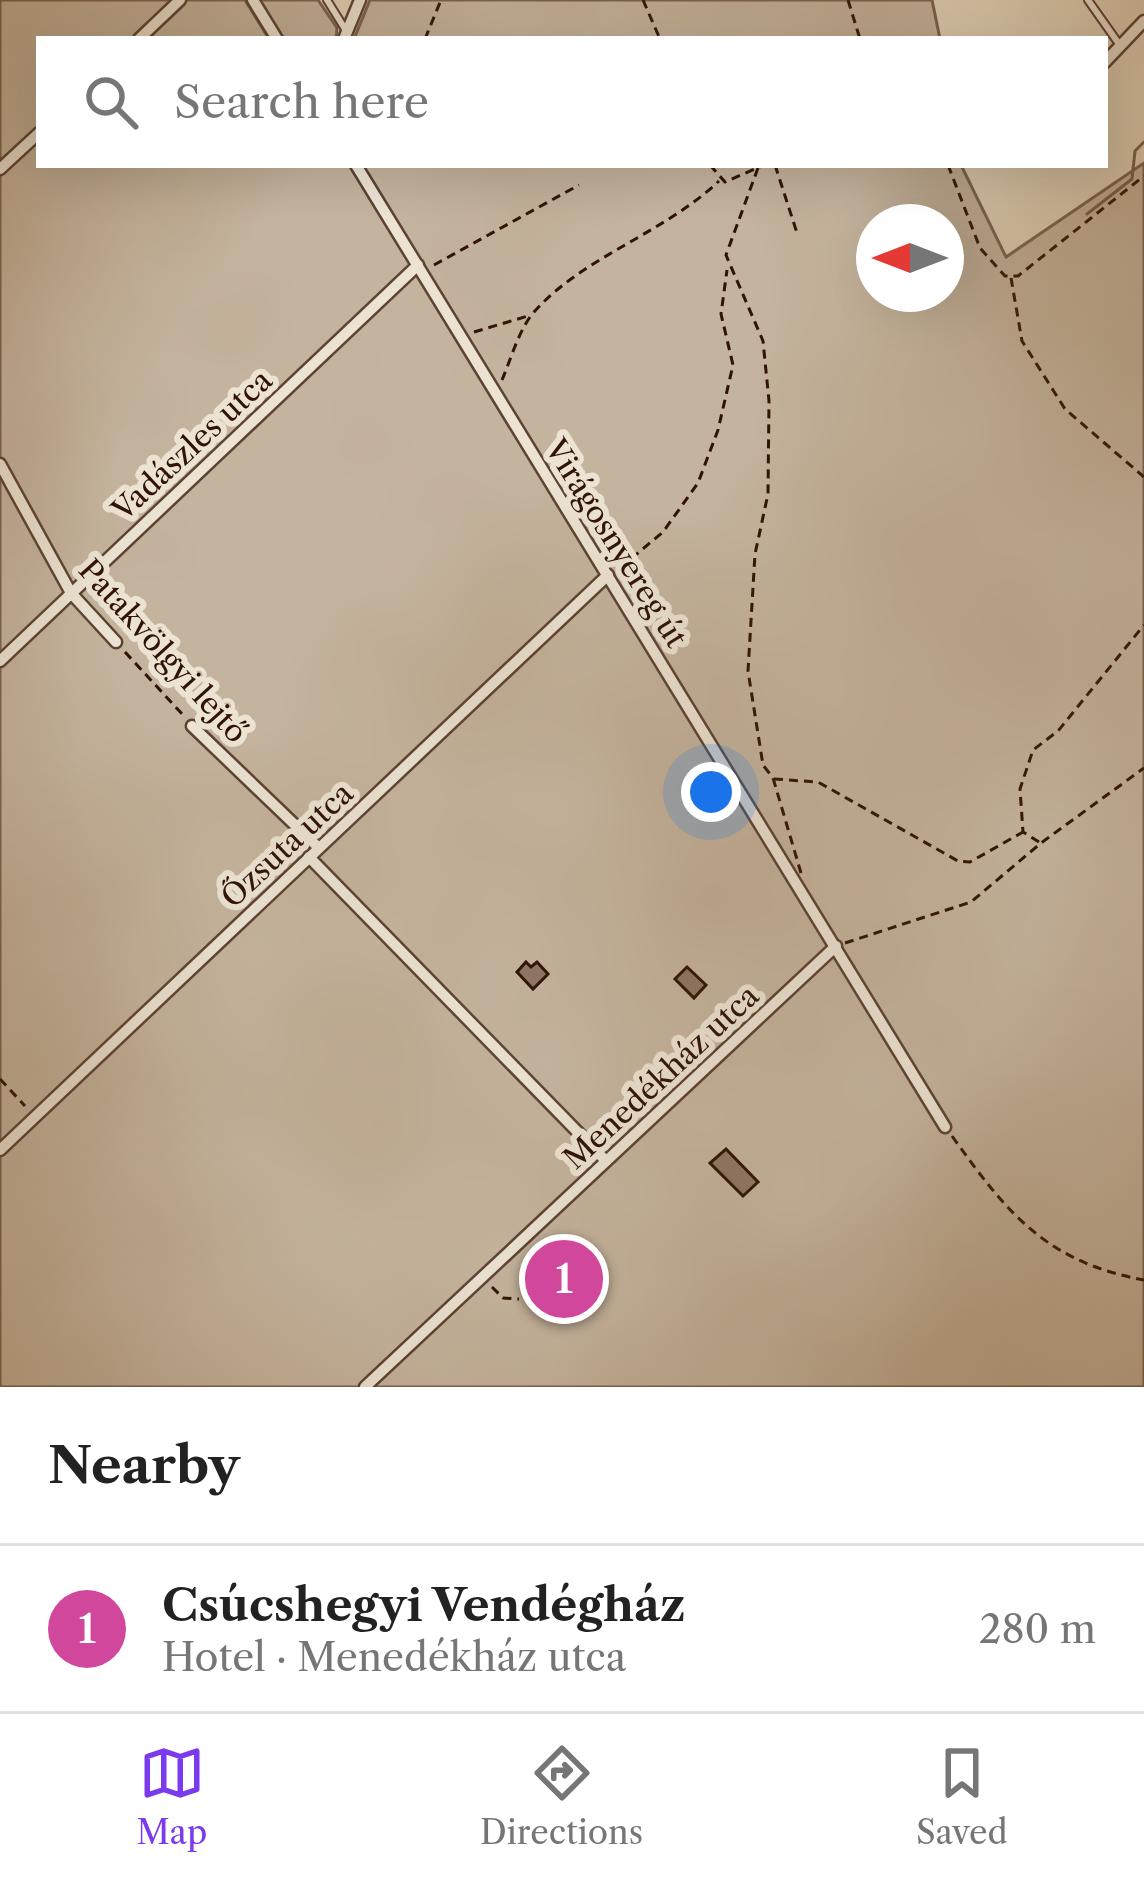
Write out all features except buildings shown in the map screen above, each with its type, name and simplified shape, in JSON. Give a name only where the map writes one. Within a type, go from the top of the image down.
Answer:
[{"type":"street","points":[[142,36],[180,0]]},
{"type":"street","points":[[253,0],[276,36]]},
{"type":"street","points":[[345,36],[360,0]]},
{"type":"street","points":[[1108,59],[1144,21]]},
{"type":"street","points":[[0,170],[36,136]]},
{"type":"street","name":"Virágosnyereg út","points":[[358,168],[836,946]]},
{"type":"street","name":"Vadászles utca","points":[[0,661],[420,268]]},
{"type":"street","name":"Patakvölgyi lejtő","points":[[0,464],[71,593],[116,642]]},
{"type":"street","name":"Őzsuta utca","points":[[0,1150],[608,575]]},
{"type":"street","name":"Patakvölgyi lejtő","points":[[193,726],[606,1161]]},
{"type":"street","points":[[836,946],[945,1127]]},
{"type":"street","name":"Menedékház utca","points":[[365,1387],[836,946]]},
{"type":"lane","points":[[327,0],[345,36]]},
{"type":"lane","points":[[1088,0],[1121,46]]},
{"type":"path","points":[[426,36],[441,0]]},
{"type":"path","points":[[643,0],[659,36]]},
{"type":"path","points":[[848,0],[859,36]]},
{"type":"path","points":[[712,168],[719,181]]},
{"type":"path","points":[[776,168],[798,236]]},
{"type":"path","points":[[950,168],[980,248],[994,268],[1010,276]]},
{"type":"path","points":[[496,394],[531,315],[577,273],[684,214],[719,181],[758,169]]},
{"type":"path","points":[[608,575],[640,557],[698,484],[734,364],[721,314],[728,242],[758,169]]},
{"type":"path","points":[[1010,276],[1144,176]]},
{"type":"path","points":[[420,268],[579,185]]},
{"type":"path","points":[[728,266],[763,341],[769,401],[768,494],[755,554],[747,645],[763,765],[772,778],[802,868],[799,886]]},
{"type":"path","points":[[1010,276],[1022,341],[1065,409],[1144,477]]},
{"type":"path","points":[[460,336],[531,315]]},
{"type":"path","points":[[1024,832],[1020,789],[1033,751],[1058,730],[1144,625]]},
{"type":"path","name":"Patakvölgyi lejtő","points":[[116,642],[193,726]]},
{"type":"path","points":[[836,946],[971,902],[1041,843],[1144,768]]},
{"type":"path","points":[[772,778],[818,782],[958,861],[970,862],[1024,832]]},
{"type":"path","points":[[1024,832],[1041,843]]},
{"type":"path","points":[[0,1079],[35,1117]]},
{"type":"path","points":[[945,1127],[1005,1210],[1092,1270],[1144,1280]]},
{"type":"path","points":[[531,1275],[553,1274]]},
{"type":"path","points":[[482,1277],[503,1298],[519,1299]]},
{"type":"shaded area","points":[[0,0],[245,0],[267,36],[36,36],[36,168],[962,168],[1006,257],[1144,163],[1144,1387],[0,1387]]},
{"type":"shaded area","points":[[258,0],[318,0],[337,28],[336,36],[280,36]]},
{"type":"shaded area","points":[[370,0],[932,0],[939,36],[355,36]]},
{"type":"waterway","points":[[1087,214],[1132,179],[1135,151],[1144,142]]},
{"type":"place","name":"Csúcshegyi Vendégház","points":[[564,1279]]}]
